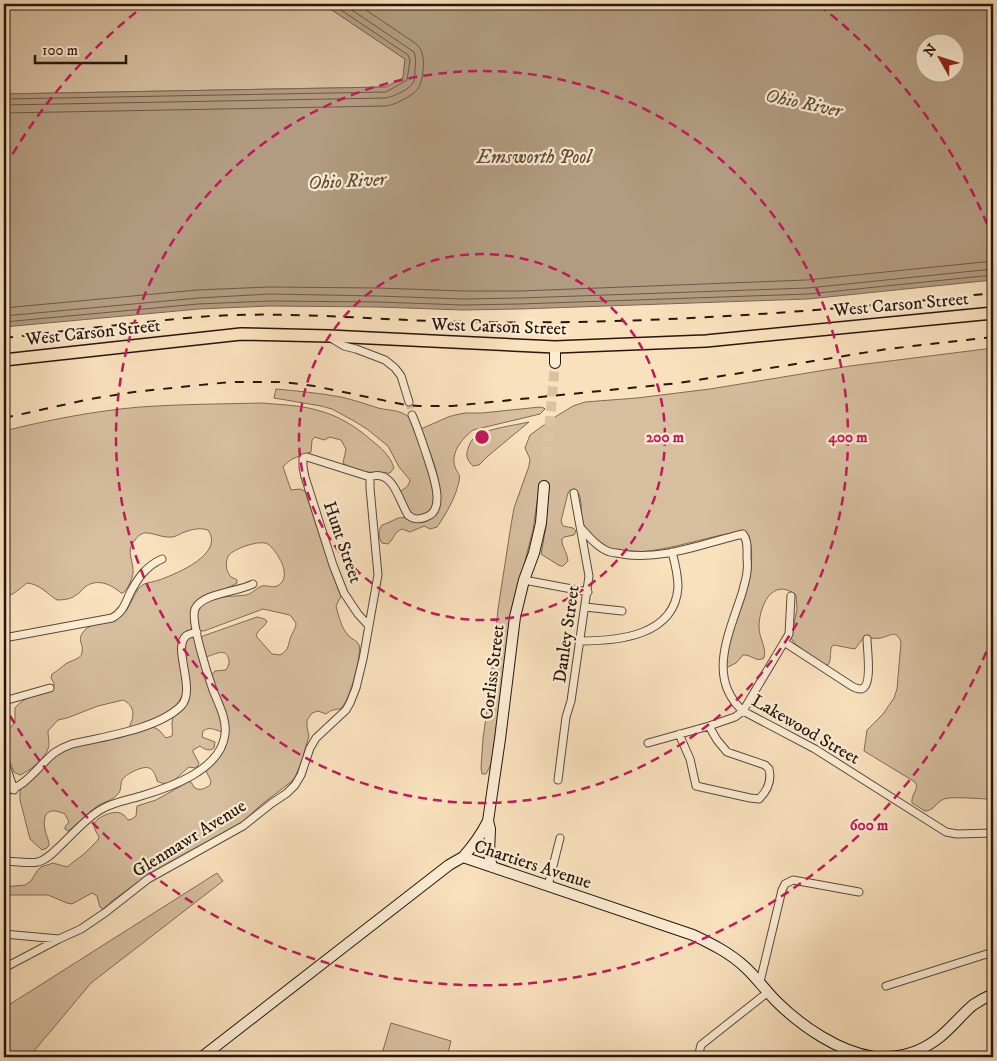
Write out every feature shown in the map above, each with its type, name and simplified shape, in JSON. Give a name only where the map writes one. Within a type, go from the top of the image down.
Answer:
[{"type":"main road","name":"West Carson Street","points":[[4,360],[240,334],[329,336],[555,347],[706,341],[993,313]]},
{"type":"street","points":[[329,336],[344,346],[384,360],[394,368],[401,376],[409,402]]},
{"type":"street","points":[[555,347],[555,363]]},
{"type":"street","points":[[370,477],[378,475],[386,478],[394,487],[408,515],[412,518],[417,519],[430,516],[434,512],[437,495],[434,478],[412,415]]},
{"type":"street","name":"Hunt Street","points":[[369,626],[348,599],[333,565],[305,477],[302,461],[303,458],[307,457],[370,477]]},
{"type":"street","name":"Glenmawr Avenue","points":[[4,968],[81,928],[106,912],[148,879],[243,826],[295,785],[316,738],[346,710],[356,688],[378,575],[370,477]]},
{"type":"street","name":"Corliss Street","points":[[463,857],[474,845],[488,821],[515,617],[541,523],[544,486]]},
{"type":"street","name":"Danley Street","points":[[558,780],[566,717],[571,701],[589,576],[574,493]]},
{"type":"street","points":[[580,641],[604,641],[639,634],[656,626],[673,608],[678,587],[672,552],[649,556],[632,556],[610,552],[595,543],[581,528]]},
{"type":"street","name":"Lakewood Street","points":[[672,552],[743,534],[747,539],[747,572],[722,662],[727,691],[743,711],[815,749],[946,832],[957,834],[993,833]]},
{"type":"street","points":[[4,638],[112,618],[118,615],[138,578],[153,563],[162,559]]},
{"type":"street","points":[[524,580],[588,592]]},
{"type":"street","points":[[4,861],[36,863],[42,861],[100,810],[120,801],[157,791],[188,778],[201,770],[217,755],[225,738],[225,727],[222,712],[196,632],[194,611],[203,600],[247,588],[253,584]]},
{"type":"street","points":[[648,743],[735,718],[743,711],[789,634],[791,596]]},
{"type":"street","points":[[585,607],[622,611]]},
{"type":"street","points":[[4,790],[14,790],[62,748],[141,728],[180,707],[185,700],[187,690],[182,641],[186,635],[196,632]]},
{"type":"street","points":[[784,642],[850,685],[863,689],[868,679],[867,639]]},
{"type":"street","points":[[4,701],[50,688]]},
{"type":"street","points":[[679,734],[690,759],[696,786],[759,799],[765,794],[769,784],[769,769],[727,752],[709,726]]},
{"type":"street","points":[[4,760],[14,790]]},
{"type":"street","points":[[488,821],[490,829],[489,854],[492,867]]},
{"type":"street","points":[[548,886],[560,838]]},
{"type":"street","name":"Chartiers Avenue","points":[[202,1057],[449,865],[463,857],[709,942],[746,967],[792,1016],[811,1030],[842,1047],[864,1056],[874,1057]]},
{"type":"street","points":[[760,982],[785,884],[792,880],[859,892]]},
{"type":"street","points":[[4,934],[59,939]]},
{"type":"street","points":[[886,986],[993,952]]},
{"type":"street","points":[[699,1055],[701,1045],[768,992]]},
{"type":"street","points":[[885,1057],[910,1053],[934,1042],[972,1006],[993,994]]},
{"type":"shaded area","points":[[4,4],[323,4],[405,59],[403,78],[386,87],[4,94]]},
{"type":"shaded area","points":[[993,348],[993,797],[988,799],[948,798],[941,800],[931,810],[925,811],[912,803],[917,786],[915,782],[864,751],[867,730],[883,714],[894,698],[897,689],[901,642],[895,634],[881,638],[864,637],[855,649],[834,645],[831,649],[829,663],[825,665],[795,644],[791,638],[797,609],[796,595],[788,590],[780,589],[769,596],[761,611],[759,627],[765,654],[764,658],[758,660],[743,655],[736,663],[728,667],[726,665],[726,655],[746,594],[751,571],[751,547],[746,535],[742,532],[724,534],[652,551],[618,551],[602,545],[584,527],[580,498],[575,489],[570,490],[568,493],[561,521],[563,526],[573,528],[576,531],[574,535],[562,539],[568,561],[563,566],[541,554],[546,527],[547,502],[538,495],[533,530],[512,612],[491,764],[486,774],[482,774],[483,738],[498,609],[514,508],[529,466],[530,459],[525,448],[530,435],[573,406],[585,402],[710,389],[850,366]]},
{"type":"shaded area","points":[[276,389],[341,397],[398,412],[410,418],[430,474],[432,485],[433,505],[427,515],[416,517],[408,510],[400,491],[409,484],[410,480],[399,467],[388,446],[367,429],[332,409],[274,398]]},
{"type":"shaded area","points":[[263,403],[306,408],[327,413],[347,422],[388,455],[394,468],[390,473],[364,472],[348,468],[343,463],[346,449],[341,440],[330,437],[324,440],[315,437],[312,440],[311,452],[293,459],[283,467],[291,490],[300,489],[305,491],[341,596],[336,606],[340,622],[348,635],[359,645],[357,666],[346,701],[339,709],[332,710],[326,714],[318,711],[312,713],[307,720],[309,736],[301,763],[291,782],[241,823],[149,874],[103,909],[100,907],[97,896],[92,893],[72,904],[48,895],[4,895],[4,887],[25,885],[31,881],[41,867],[53,863],[67,867],[85,853],[98,840],[99,837],[94,825],[98,819],[115,812],[124,815],[128,820],[132,819],[136,816],[137,806],[156,800],[188,782],[191,782],[198,789],[210,785],[211,781],[206,771],[223,749],[228,731],[211,676],[215,671],[226,670],[229,660],[224,653],[206,657],[200,639],[203,636],[257,617],[267,621],[256,636],[272,654],[280,655],[287,648],[296,623],[290,615],[263,609],[204,631],[199,630],[197,615],[199,608],[210,600],[248,594],[262,586],[275,587],[283,581],[282,563],[268,544],[256,543],[235,550],[228,557],[226,566],[231,577],[237,580],[237,583],[196,603],[194,631],[181,640],[184,690],[176,705],[163,715],[130,728],[133,718],[131,707],[123,700],[98,706],[58,720],[48,731],[49,747],[43,757],[24,773],[20,775],[14,772],[4,747],[4,736],[15,722],[15,708],[19,703],[54,686],[51,678],[52,674],[81,655],[80,639],[87,628],[118,618],[128,608],[141,586],[176,573],[196,562],[210,547],[211,539],[208,530],[201,529],[191,530],[172,537],[147,533],[140,535],[132,544],[130,552],[133,573],[130,584],[123,593],[104,583],[94,583],[72,597],[57,600],[40,587],[27,583],[4,597],[4,431],[71,416],[140,407]]},
{"type":"shaded area","points":[[540,407],[545,409],[540,414],[473,430],[469,433],[458,446],[454,456],[455,467],[460,477],[456,493],[437,527],[430,529],[424,526],[410,532],[402,529],[397,532],[388,544],[382,543],[379,534],[382,525],[398,518],[417,521],[439,506],[440,496],[437,477],[432,457],[421,429],[448,417],[465,413]]},
{"type":"shaded area","points":[[529,422],[479,465],[473,466],[470,462],[467,452],[469,445],[476,436],[494,429]]},
{"type":"shaded area","points":[[196,634],[224,728],[222,732],[215,729],[203,731],[202,737],[215,742],[214,748],[208,750],[200,746],[193,750],[199,763],[197,767],[189,767],[170,782],[162,783],[157,781],[151,769],[147,767],[131,773],[122,780],[120,791],[116,796],[96,807],[68,831],[65,829],[69,822],[65,814],[51,811],[46,815],[44,824],[49,845],[42,850],[30,839],[20,800],[22,787],[58,754],[73,746],[153,727],[159,730],[166,738],[172,736],[174,717],[177,711],[187,702],[183,653],[186,638]]},
{"type":"shaded area","points":[[217,873],[223,881],[91,983],[29,1057],[4,1057],[4,1008]]},
{"type":"shaded area","points":[[391,1023],[451,1041],[447,1057],[381,1057]]},
{"type":"water","name":"Emsworth Pool","points":[[323,4],[993,4],[993,280],[808,299],[463,310],[270,306],[199,309],[4,327],[4,94],[386,87],[403,78],[405,59]]},
{"type":"tunnel","points":[[544,486],[555,363]]},
{"type":"tunnel","points":[[409,402],[412,415]]},
{"type":"railway","points":[[4,338],[212,316],[309,315],[471,322],[602,321],[733,316],[993,293]]},
{"type":"railway","points":[[4,418],[90,399],[134,392],[231,382],[284,382],[314,386],[406,405],[452,406],[679,383],[887,349],[993,337]]},
{"type":"water label","name":"Ohio River","points":[[804,102]]},
{"type":"water label","name":"Ohio River","points":[[347,180]]}]
